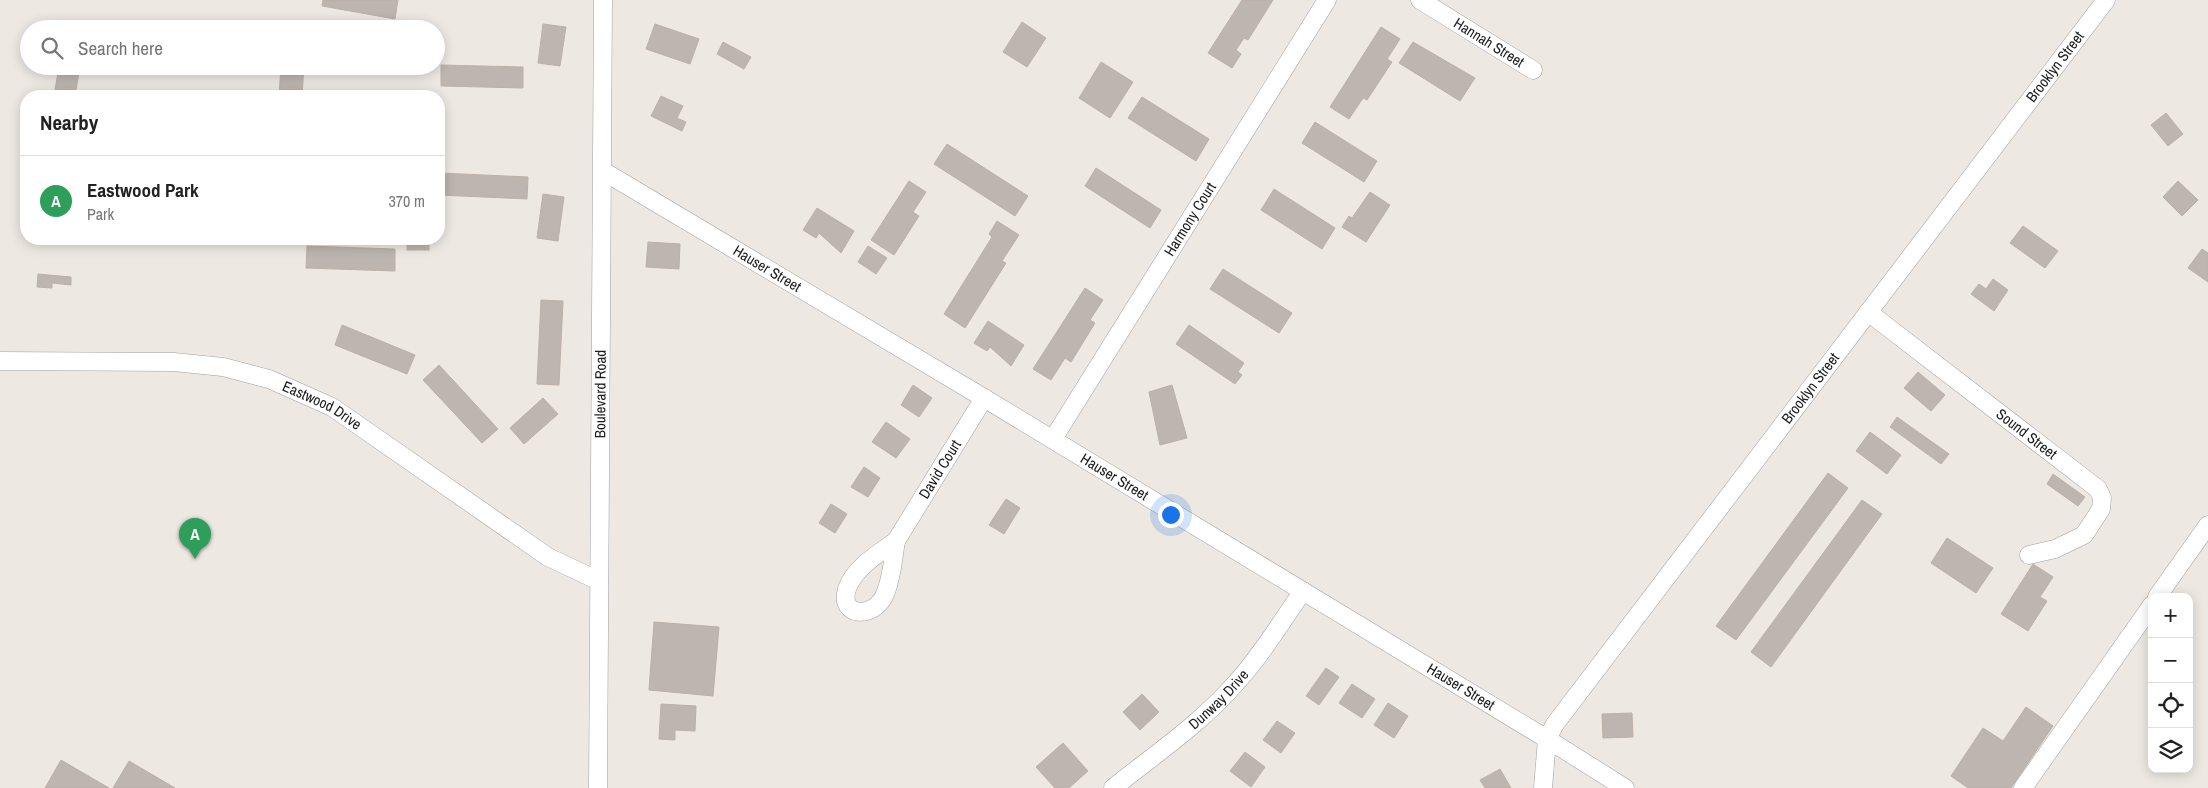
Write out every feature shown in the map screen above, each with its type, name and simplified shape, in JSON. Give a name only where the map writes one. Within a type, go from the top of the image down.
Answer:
[{"type":"street","name":"Boulevard Road","points":[[598,788],[604,0]]},
{"type":"street","name":"Harmony Court","points":[[1053,439],[1327,0]]},
{"type":"street","name":"Hannah Street","points":[[1420,0],[1533,70]]},
{"type":"street","name":"Brooklyn Street","points":[[1543,788],[1547,739],[1554,724],[2106,0]]},
{"type":"street","name":"Hauser Street","points":[[603,171],[1053,439],[1625,788]]},
{"type":"street","name":"Sound Street","points":[[1868,312],[2098,489],[2102,498],[2101,509],[2084,534],[2055,549],[2029,555]]},
{"type":"street","name":"Eastwood Drive","points":[[0,361],[174,362],[223,367],[269,379],[332,407],[541,552],[599,581]]},
{"type":"street","name":"David Court","points":[[896,542],[984,398]]},
{"type":"street","points":[[2160,593],[2208,525]]},
{"type":"street","name":"Dunway Drive","points":[[1113,788],[1175,739],[1223,697],[1253,662],[1303,592]]},
{"type":"street","points":[[2023,788],[2148,611]]},
{"type":"building","points":[[323,0],[398,0],[395,19],[322,6]]},
{"type":"building","points":[[1242,0],[1273,0],[1248,40],[1244,38],[1236,50],[1241,54],[1232,68],[1208,53]]},
{"type":"building","points":[[1022,22],[1046,38],[1027,67],[1003,52]]},
{"type":"building","points":[[543,24],[566,27],[560,66],[538,63]]},
{"type":"building","points":[[655,24],[699,39],[690,64],[646,49]]},
{"type":"building","points":[[1381,27],[1400,39],[1387,59],[1392,62],[1367,100],[1363,98],[1349,119],[1330,107]]},
{"type":"building","points":[[723,42],[751,57],[744,69],[717,54]]},
{"type":"building","points":[[1413,42],[1475,78],[1460,101],[1399,63]]},
{"type":"building","points":[[1101,62],[1133,82],[1110,118],[1079,98]]},
{"type":"building","points":[[445,65],[523,67],[523,88],[441,86],[441,75],[445,75]]},
{"type":"building","points":[[58,75],[78,75],[76,90],[55,90]]},
{"type":"building","points":[[280,75],[303,75],[302,90],[279,90]]},
{"type":"building","points":[[661,96],[683,106],[677,118],[686,122],[682,131],[651,116]]},
{"type":"building","points":[[1142,97],[1209,139],[1196,161],[1128,118]]},
{"type":"building","points":[[2166,113],[2183,134],[2168,146],[2151,125]]},
{"type":"building","points":[[1315,122],[1377,161],[1364,182],[1302,143]]},
{"type":"building","points":[[947,144],[1028,196],[1015,216],[934,164]]},
{"type":"building","points":[[1096,168],[1161,210],[1150,228],[1085,186]]},
{"type":"building","points":[[445,173],[528,177],[527,199],[445,195]]},
{"type":"building","points":[[909,181],[926,192],[913,212],[919,216],[894,255],[871,240]]},
{"type":"building","points":[[2178,181],[2198,200],[2182,216],[2163,197]]},
{"type":"building","points":[[1274,189],[1335,228],[1322,249],[1261,210]]},
{"type":"building","points":[[1370,192],[1390,205],[1366,242],[1342,227],[1349,216],[1352,218]]},
{"type":"building","points":[[543,194],[564,197],[558,241],[537,238]]},
{"type":"building","points":[[817,208],[854,231],[841,253],[819,233],[816,238],[803,230]]},
{"type":"building","points":[[997,221],[1019,235],[1002,261],[1006,263],[965,328],[944,314],[992,237],[989,234]]},
{"type":"building","points":[[2023,226],[2058,251],[2045,268],[2010,243]]},
{"type":"building","points":[[648,242],[680,244],[679,269],[646,267]]},
{"type":"building","points":[[407,245],[429,245],[429,250],[407,250]]},
{"type":"building","points":[[307,246],[395,249],[395,271],[306,268]]},
{"type":"building","points":[[868,246],[887,258],[876,274],[858,262]]},
{"type":"building","points":[[2202,249],[2208,253],[2208,282],[2188,268]]},
{"type":"building","points":[[1223,269],[1292,313],[1279,333],[1210,289]]},
{"type":"building","points":[[38,274],[71,277],[71,285],[52,283],[52,288],[37,287]]},
{"type":"building","points":[[1993,279],[2008,290],[1994,311],[1971,294],[1979,284],[1986,289]]},
{"type":"building","points":[[1085,288],[1103,300],[1090,320],[1095,323],[1071,362],[1065,358],[1051,380],[1033,369]]},
{"type":"building","points":[[541,300],[563,301],[559,385],[537,384]]},
{"type":"building","points":[[988,321],[1024,345],[1011,366],[990,347],[987,351],[974,343]]},
{"type":"building","points":[[342,325],[415,355],[407,374],[335,345]]},
{"type":"building","points":[[1189,325],[1244,363],[1238,372],[1242,375],[1235,384],[1176,344]]},
{"type":"building","points":[[439,365],[498,429],[482,443],[423,380]]},
{"type":"building","points":[[1918,372],[1945,395],[1931,411],[1904,388]]},
{"type":"building","points":[[913,385],[932,398],[919,417],[901,405]]},
{"type":"building","points":[[1172,385],[1187,438],[1160,445],[1149,392]]},
{"type":"building","points":[[543,398],[558,414],[524,444],[510,428]]},
{"type":"building","points":[[1897,417],[1949,454],[1941,464],[1890,427]]},
{"type":"building","points":[[886,422],[910,439],[896,458],[872,442]]},
{"type":"building","points":[[1870,432],[1901,455],[1887,474],[1856,451]]},
{"type":"building","points":[[864,467],[880,478],[868,497],[851,487]]},
{"type":"building","points":[[1828,473],[1848,488],[1736,640],[1716,626]]},
{"type":"building","points":[[2053,474],[2085,497],[2078,506],[2047,484]]},
{"type":"building","points":[[1006,499],[1020,508],[1004,534],[989,525]]},
{"type":"building","points":[[1862,500],[1882,514],[1771,667],[1751,652]]},
{"type":"building","points":[[831,504],[847,514],[835,533],[819,523]]},
{"type":"building","points":[[1947,538],[1993,568],[1976,593],[1931,563]]},
{"type":"building","points":[[2033,564],[2053,577],[2040,597],[2047,601],[2028,631],[2001,614]]},
{"type":"building","points":[[654,622],[719,627],[713,696],[649,690]]},
{"type":"building","points":[[1326,668],[1339,677],[1319,705],[1306,696]]},
{"type":"building","points":[[1352,684],[1375,699],[1362,718],[1339,703]]},
{"type":"building","points":[[1142,694],[1159,712],[1140,730],[1123,712]]},
{"type":"building","points":[[1388,703],[1408,716],[1394,738],[1374,725]]},
{"type":"building","points":[[661,704],[696,706],[695,731],[675,730],[675,740],[659,739]]},
{"type":"building","points":[[2026,707],[2053,726],[2011,788],[1968,788],[1951,776],[1983,728],[2003,741]]},
{"type":"building","points":[[1632,713],[1633,737],[1603,738],[1602,714]]},
{"type":"building","points":[[1277,721],[1295,733],[1281,753],[1263,740]]},
{"type":"building","points":[[1063,743],[1088,771],[1069,788],[1055,788],[1036,767]]},
{"type":"building","points":[[1245,752],[1265,767],[1251,787],[1230,771]]},
{"type":"building","points":[[61,760],[109,788],[45,788]]},
{"type":"building","points":[[129,761],[175,788],[113,788]]},
{"type":"building","points":[[1500,769],[1511,788],[1485,788],[1480,780]]},
{"type":"place","name":"Eastwood Park","points":[[195,559]]}]
